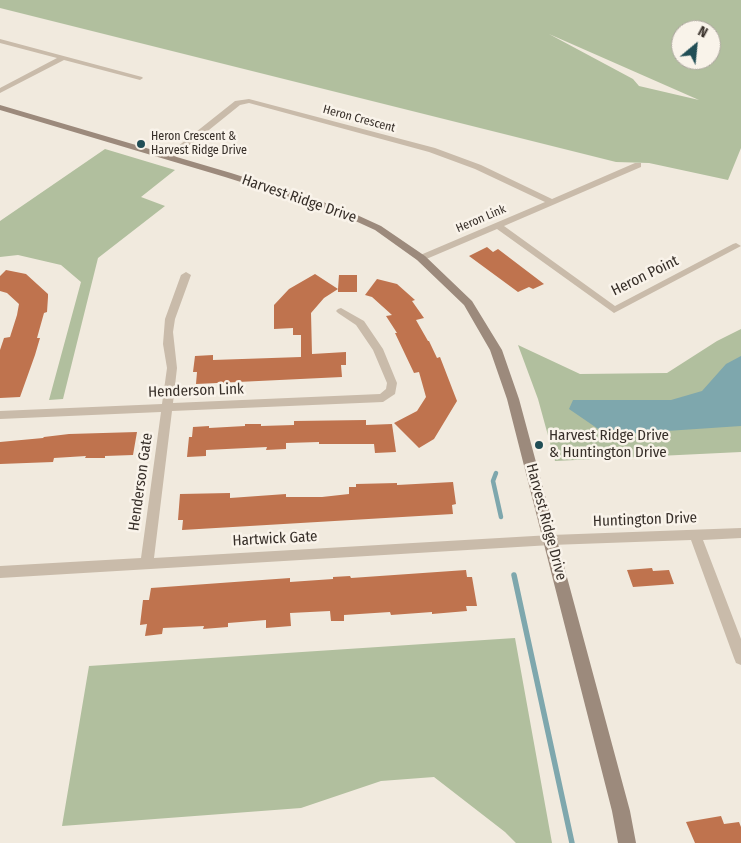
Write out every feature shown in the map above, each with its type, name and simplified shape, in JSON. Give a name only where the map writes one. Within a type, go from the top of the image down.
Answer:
[{"type":"street","points":[[0,41],[140,78]]},
{"type":"street","points":[[0,91],[62,58]]},
{"type":"street","name":"Heron Crescent","points":[[170,157],[238,103],[250,101],[432,150],[478,167],[535,193],[550,202]]},
{"type":"street","name":"Harvest Ridge Drive","points":[[0,107],[329,206],[378,228],[421,258],[468,303],[496,350],[513,399],[621,811],[627,843]]},
{"type":"street","name":"Heron Link","points":[[421,258],[638,165]]},
{"type":"street","name":"Heron Point","points":[[497,225],[614,310],[736,246]]},
{"type":"street","name":"Henderson Gate","points":[[147,562],[172,368],[168,332],[170,320],[186,275]]},
{"type":"street","name":"Henderson Link","points":[[0,415],[383,398],[391,391],[392,382],[378,349],[360,324],[341,311]]},
{"type":"street","name":"Huntington Drive","points":[[551,540],[741,533]]},
{"type":"street","points":[[695,534],[741,658]]},
{"type":"street","name":"Hartwick Gate","points":[[0,572],[551,540]]},
{"type":"street","name":"Harvest Ridge Drive","points":[[621,811],[632,843]]},
{"type":"green space","points":[[0,0],[741,0],[741,148],[728,180],[649,163],[616,162],[0,8]],"holes":[[[549,34],[699,100],[639,86],[633,79]]]},
{"type":"green space","points":[[105,149],[175,170],[141,197],[165,206],[98,258],[63,399],[49,400],[81,282],[61,265],[18,255],[0,257],[0,221]]},
{"type":"green space","points":[[741,329],[741,452],[555,461],[538,399],[518,345],[580,374],[667,373],[717,341]]},
{"type":"green space","points":[[515,638],[552,843],[516,843],[505,832],[434,777],[381,781],[301,808],[62,826],[89,666]]},
{"type":"water","points":[[741,356],[741,426],[607,435],[569,409],[573,400],[671,400],[702,391],[726,364]]},
{"type":"building","points":[[487,247],[493,252],[498,249],[544,284],[533,289],[529,287],[518,292],[469,256]]},
{"type":"building","points":[[6,270],[26,274],[48,294],[48,297],[47,312],[44,313],[37,338],[40,338],[20,397],[0,398],[0,350],[4,338],[10,337],[19,304],[7,293],[0,291],[0,276]]},
{"type":"building","points":[[315,274],[338,289],[324,298],[311,313],[312,354],[346,352],[346,365],[341,365],[342,377],[196,384],[197,372],[193,372],[195,356],[213,355],[213,360],[301,357],[301,335],[293,335],[293,328],[274,329],[274,305],[289,289]]},
{"type":"building","points":[[339,275],[357,275],[357,292],[338,292]]},
{"type":"building","points":[[377,279],[397,284],[415,300],[412,301],[424,318],[416,320],[437,358],[440,357],[457,401],[434,439],[419,448],[394,423],[417,411],[426,397],[419,372],[414,373],[395,333],[397,333],[386,316],[392,315],[372,297],[365,295]]},
{"type":"building","points":[[366,420],[366,425],[392,424],[396,452],[375,453],[374,444],[319,444],[319,442],[286,443],[286,449],[266,450],[267,447],[206,450],[206,456],[187,457],[189,437],[192,437],[193,427],[245,426],[245,424],[261,424],[261,426],[294,425],[294,421]]},
{"type":"building","points":[[137,432],[133,455],[105,456],[105,458],[85,458],[86,456],[54,458],[53,462],[0,464],[0,442],[69,434]]},
{"type":"building","points":[[453,482],[456,504],[452,505],[453,514],[182,530],[183,520],[178,520],[180,494],[230,493],[230,498],[286,494],[286,497],[322,497],[349,494],[349,487],[356,487],[356,484],[397,483],[397,485]]},
{"type":"building","points":[[652,568],[653,571],[669,570],[674,584],[633,587],[627,570]]},
{"type":"building","points":[[466,570],[467,577],[472,577],[477,606],[466,606],[467,611],[432,614],[432,612],[391,615],[390,612],[344,615],[344,621],[331,621],[330,611],[290,613],[291,626],[266,628],[266,620],[228,623],[228,627],[203,629],[204,626],[163,628],[162,634],[145,636],[147,624],[140,625],[143,600],[149,600],[151,588],[290,578],[290,582],[333,579],[333,577],[350,576],[351,578]]},
{"type":"building","points":[[721,816],[724,824],[739,822],[741,827],[741,843],[695,843],[686,822]]},
{"type":"waterway","points":[[496,473],[493,481],[501,517]]},
{"type":"waterway","points":[[514,575],[572,843]]},
{"type":"place","name":"Heron Crescent & Harvest Ridge Drive","points":[[141,144]]},
{"type":"place","name":"Harvest Ridge Drive & Huntington Drive","points":[[539,445]]}]
